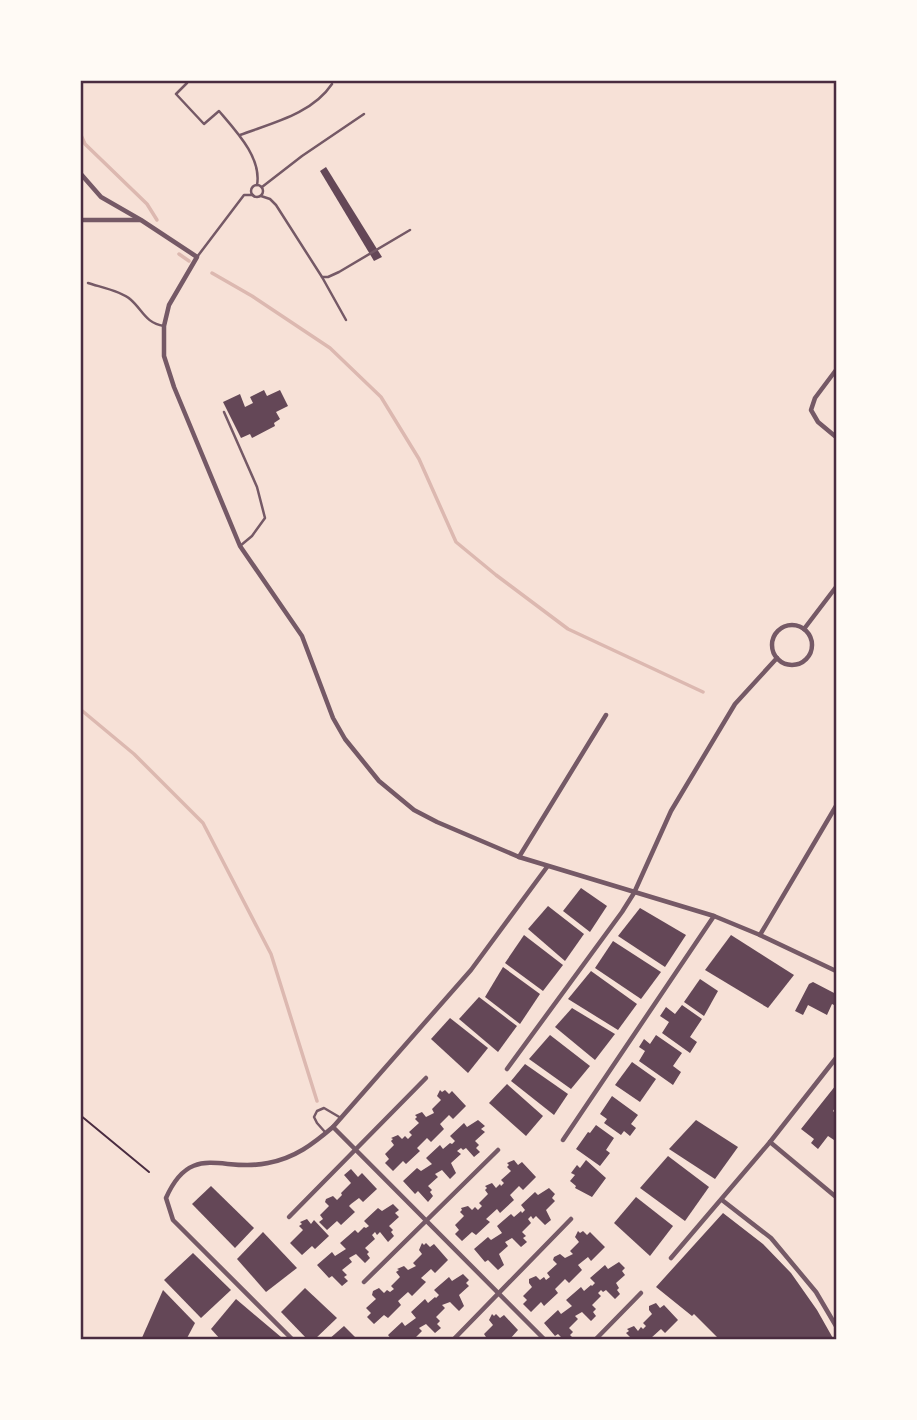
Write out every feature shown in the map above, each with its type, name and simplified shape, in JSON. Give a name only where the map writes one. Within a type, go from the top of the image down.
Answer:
[{"type":"street","points":[[80,173],[101,197],[197,257],[169,305],[164,326],[164,356],[171,379],[240,546],[302,636],[333,718],[345,739],[379,781],[414,810],[519,857],[714,916],[836,971]]},
{"type":"street","points":[[80,220],[141,220]]},
{"type":"street","points":[[836,370],[815,398],[811,410],[818,422],[836,437]]},
{"type":"street","points":[[804,629],[836,587]]},
{"type":"street","points":[[793,625],[804,629],[810,636],[812,645],[803,662],[794,665],[776,658],[772,647],[774,636],[782,627],[793,625]]},
{"type":"street","points":[[507,1069],[634,893],[671,811],[735,704],[776,658]]},
{"type":"street","points":[[519,857],[606,715]]},
{"type":"street","points":[[760,935],[836,806]]},
{"type":"street","points":[[293,1339],[173,1220],[166,1198],[178,1175],[205,1162],[265,1164],[310,1147],[333,1127],[471,970],[547,867]]},
{"type":"street","points":[[563,1140],[714,916]]},
{"type":"street","points":[[671,1258],[770,1142],[836,1058]]},
{"type":"street","points":[[289,1217],[426,1078]]},
{"type":"street","points":[[333,1127],[545,1339]]},
{"type":"street","points":[[770,1142],[836,1197]]},
{"type":"street","points":[[364,1282],[498,1150]]},
{"type":"street","points":[[722,1200],[771,1238],[816,1292],[836,1326]]},
{"type":"street","points":[[453,1339],[570,1219]]},
{"type":"street","points":[[595,1339],[641,1293]]},
{"type":"lane","points":[[187,83],[176,94],[204,124],[219,111],[240,135],[260,170],[257,185],[253,187],[253,195]]},
{"type":"lane","points":[[240,135],[307,109],[325,95],[332,84]]},
{"type":"lane","points":[[262,187],[364,114]]},
{"type":"lane","points":[[257,185],[262,187]]},
{"type":"lane","points":[[261,196],[262,187]]},
{"type":"lane","points":[[197,257],[244,195],[270,199],[346,320]]},
{"type":"lane","points":[[322,278],[339,272],[410,230]]},
{"type":"lane","points":[[88,283],[130,299],[147,320],[154,325],[164,326]]},
{"type":"lane","points":[[224,412],[257,487],[265,518],[252,536],[240,546]]},
{"type":"lane","points":[[326,1133],[314,1116],[317,1111],[324,1108],[341,1118]]},
{"type":"path","points":[[80,1115],[149,1172]]},
{"type":"building","points":[[326,167],[382,257],[374,261],[320,171]]},
{"type":"building","points":[[264,390],[267,396],[280,390],[288,406],[276,412],[280,419],[274,423],[275,426],[252,438],[250,434],[241,438],[223,402],[240,394],[245,407],[253,403],[250,397]]},
{"type":"building","points":[[581,888],[607,906],[590,932],[563,911]]},
{"type":"building","points":[[548,906],[584,934],[565,961],[528,929]]},
{"type":"building","points":[[640,908],[686,935],[665,967],[618,936]]},
{"type":"building","points":[[524,935],[563,965],[543,991],[505,963]]},
{"type":"building","points":[[731,935],[794,975],[768,1008],[705,970]]},
{"type":"building","points":[[613,941],[661,972],[641,999],[595,968]]},
{"type":"building","points":[[503,967],[540,994],[520,1024],[485,997]]},
{"type":"building","points":[[591,971],[637,1004],[618,1030],[568,999]]},
{"type":"building","points":[[700,979],[718,991],[704,1016],[684,1002]]},
{"type":"building","points":[[813,982],[836,994],[836,1006],[832,1004],[827,1015],[808,1005],[803,1015],[795,1011],[809,984]]},
{"type":"building","points":[[479,997],[517,1026],[498,1052],[459,1019]]},
{"type":"building","points":[[682,1005],[702,1019],[690,1037],[697,1042],[690,1053],[662,1033],[669,1022],[660,1016],[666,1007],[675,1014]]},
{"type":"building","points":[[572,1008],[615,1034],[595,1060],[555,1027]]},
{"type":"building","points":[[450,1018],[488,1048],[468,1073],[431,1039]]},
{"type":"building","points":[[550,1035],[590,1066],[571,1089],[529,1059]]},
{"type":"building","points":[[656,1035],[682,1053],[673,1066],[681,1072],[673,1085],[639,1061],[645,1051],[639,1047],[644,1039],[650,1044]]},
{"type":"building","points":[[632,1062],[656,1079],[640,1102],[615,1085]]},
{"type":"building","points":[[525,1064],[568,1094],[554,1115],[511,1081]]},
{"type":"building","points":[[507,1084],[543,1116],[526,1136],[489,1103]]},
{"type":"building","points":[[836,1085],[836,1106],[833,1111],[836,1114],[836,1137],[834,1140],[828,1136],[818,1149],[811,1143],[814,1139],[801,1129]]},
{"type":"building","points":[[440,1090],[449,1094],[452,1091],[466,1106],[453,1119],[449,1115],[440,1124],[444,1129],[431,1142],[427,1138],[417,1148],[420,1151],[406,1164],[403,1161],[393,1171],[385,1163],[389,1159],[385,1154],[394,1145],[391,1138],[398,1135],[402,1139],[405,1136],[408,1139],[412,1135],[409,1132],[419,1123],[415,1115],[422,1112],[426,1117],[434,1113],[432,1109],[441,1100],[437,1096]]},
{"type":"building","points":[[612,1096],[638,1115],[631,1124],[636,1128],[630,1136],[624,1131],[621,1135],[604,1123],[607,1119],[600,1114]]},
{"type":"building","points":[[478,1120],[485,1126],[481,1129],[485,1132],[475,1141],[480,1152],[474,1157],[466,1148],[457,1151],[461,1154],[451,1163],[456,1173],[450,1179],[442,1170],[435,1174],[438,1177],[428,1186],[433,1196],[428,1202],[418,1191],[415,1194],[403,1181],[417,1168],[421,1171],[432,1164],[426,1158],[440,1145],[443,1149],[452,1144],[455,1141],[450,1136],[464,1123],[467,1127]]},
{"type":"building","points":[[696,1120],[738,1147],[715,1179],[669,1149]]},
{"type":"building","points":[[596,1125],[614,1138],[606,1150],[610,1153],[600,1166],[576,1149]]},
{"type":"building","points":[[668,1156],[709,1187],[685,1221],[640,1188]]},
{"type":"building","points":[[514,1160],[518,1165],[522,1162],[536,1177],[523,1190],[519,1186],[510,1195],[514,1200],[500,1213],[497,1209],[486,1219],[490,1222],[476,1235],[472,1232],[462,1241],[455,1234],[459,1230],[455,1225],[464,1216],[460,1212],[461,1208],[468,1206],[472,1210],[475,1207],[478,1210],[482,1206],[479,1203],[488,1194],[485,1186],[492,1183],[496,1188],[500,1184],[501,1186],[504,1183],[501,1180],[511,1171],[507,1163]]},
{"type":"building","points":[[586,1160],[606,1178],[592,1197],[575,1188],[570,1181],[575,1175],[571,1173],[577,1165],[580,1168]]},
{"type":"building","points":[[351,1169],[358,1177],[362,1173],[377,1189],[363,1202],[359,1198],[349,1206],[355,1212],[341,1225],[337,1221],[327,1230],[319,1222],[323,1219],[320,1215],[329,1206],[325,1202],[326,1199],[333,1196],[337,1200],[342,1195],[351,1183],[344,1175]]},
{"type":"building","points":[[211,1186],[254,1228],[235,1248],[192,1204]]},
{"type":"building","points":[[549,1188],[555,1194],[552,1198],[555,1201],[546,1210],[551,1220],[545,1225],[536,1216],[533,1219],[531,1216],[528,1219],[531,1223],[522,1232],[527,1242],[521,1247],[512,1238],[505,1242],[508,1246],[499,1254],[504,1265],[498,1270],[488,1260],[485,1262],[474,1249],[488,1237],[491,1240],[502,1233],[497,1226],[511,1214],[514,1217],[521,1211],[522,1213],[525,1210],[521,1205],[535,1192],[538,1195]]},
{"type":"building","points":[[636,1197],[673,1226],[650,1256],[614,1223]]},
{"type":"building","points":[[393,1204],[399,1210],[395,1213],[399,1217],[389,1226],[394,1236],[388,1242],[380,1232],[377,1235],[375,1232],[372,1235],[375,1239],[365,1248],[370,1258],[365,1263],[356,1254],[349,1258],[352,1262],[342,1270],[348,1281],[342,1286],[332,1276],[329,1278],[317,1265],[332,1252],[335,1256],[346,1249],[340,1243],[355,1230],[358,1233],[369,1226],[364,1221],[378,1208],[382,1211]]},
{"type":"building","points":[[723,1213],[763,1244],[791,1273],[834,1340],[720,1340],[694,1314],[692,1316],[656,1287]]},
{"type":"building","points":[[307,1219],[311,1224],[314,1220],[329,1236],[315,1249],[312,1246],[302,1255],[290,1243],[303,1230],[299,1226],[302,1224],[300,1222]]},
{"type":"building","points":[[578,1231],[587,1235],[590,1232],[605,1247],[591,1261],[588,1257],[578,1265],[582,1270],[569,1283],[565,1279],[555,1289],[558,1293],[544,1306],[541,1302],[531,1312],[523,1304],[527,1300],[523,1296],[532,1287],[529,1279],[536,1276],[540,1280],[544,1277],[546,1280],[550,1277],[547,1273],[557,1264],[553,1260],[554,1257],[560,1254],[565,1258],[573,1254],[570,1251],[579,1242],[575,1237]]},
{"type":"building","points":[[263,1232],[297,1268],[266,1292],[237,1259]]},
{"type":"building","points":[[422,1243],[430,1247],[434,1244],[448,1260],[435,1273],[431,1269],[421,1278],[426,1282],[412,1296],[408,1292],[398,1301],[401,1305],[388,1318],[384,1315],[374,1324],[367,1317],[371,1313],[366,1308],[376,1299],[372,1295],[373,1291],[379,1288],[384,1293],[394,1289],[391,1286],[400,1277],[397,1269],[404,1266],[408,1270],[416,1266],[413,1263],[422,1254],[419,1250]]},
{"type":"building","points":[[193,1253],[231,1290],[201,1318],[164,1280]]},
{"type":"building","points":[[619,1262],[625,1268],[622,1271],[625,1275],[616,1283],[620,1294],[615,1299],[606,1290],[601,1290],[598,1293],[601,1296],[592,1305],[596,1309],[593,1312],[596,1316],[591,1321],[582,1312],[575,1316],[578,1319],[569,1328],[573,1332],[570,1335],[575,1340],[564,1340],[558,1334],[555,1336],[544,1323],[558,1310],[561,1314],[572,1306],[566,1300],[581,1287],[584,1291],[592,1286],[595,1283],[590,1278],[605,1265],[608,1269]]},
{"type":"building","points":[[463,1274],[469,1280],[466,1283],[469,1286],[459,1295],[464,1306],[459,1311],[450,1302],[442,1305],[445,1308],[436,1317],[441,1328],[435,1333],[426,1324],[419,1328],[422,1331],[413,1340],[392,1340],[388,1335],[402,1322],[405,1326],[416,1318],[411,1312],[425,1299],[428,1303],[439,1295],[434,1290],[449,1277],[452,1281]]},
{"type":"building","points":[[305,1288],[337,1318],[314,1340],[308,1340],[281,1312]]},
{"type":"building","points":[[163,1290],[195,1323],[186,1340],[141,1340]]},
{"type":"building","points":[[236,1299],[281,1337],[278,1340],[221,1340],[211,1329]]},
{"type":"building","points":[[656,1303],[660,1308],[664,1305],[678,1320],[665,1333],[661,1329],[651,1338],[653,1340],[628,1340],[630,1337],[626,1333],[629,1331],[627,1329],[634,1326],[638,1331],[641,1327],[643,1329],[646,1326],[643,1323],[652,1314],[649,1306]]},
{"type":"building","points":[[492,1314],[500,1318],[504,1315],[518,1330],[509,1340],[483,1340],[486,1337],[484,1334],[493,1325],[489,1320]]},
{"type":"building","points":[[344,1326],[358,1340],[328,1340]]},
{"type":"waterway","points":[[80,133],[85,144],[147,204],[157,220]]},
{"type":"waterway","points":[[179,254],[189,261]]},
{"type":"waterway","points":[[212,273],[330,348],[381,397],[419,459],[456,542],[568,629],[703,692]]},
{"type":"waterway","points":[[80,709],[134,754],[203,823],[271,954],[317,1101]]}]
